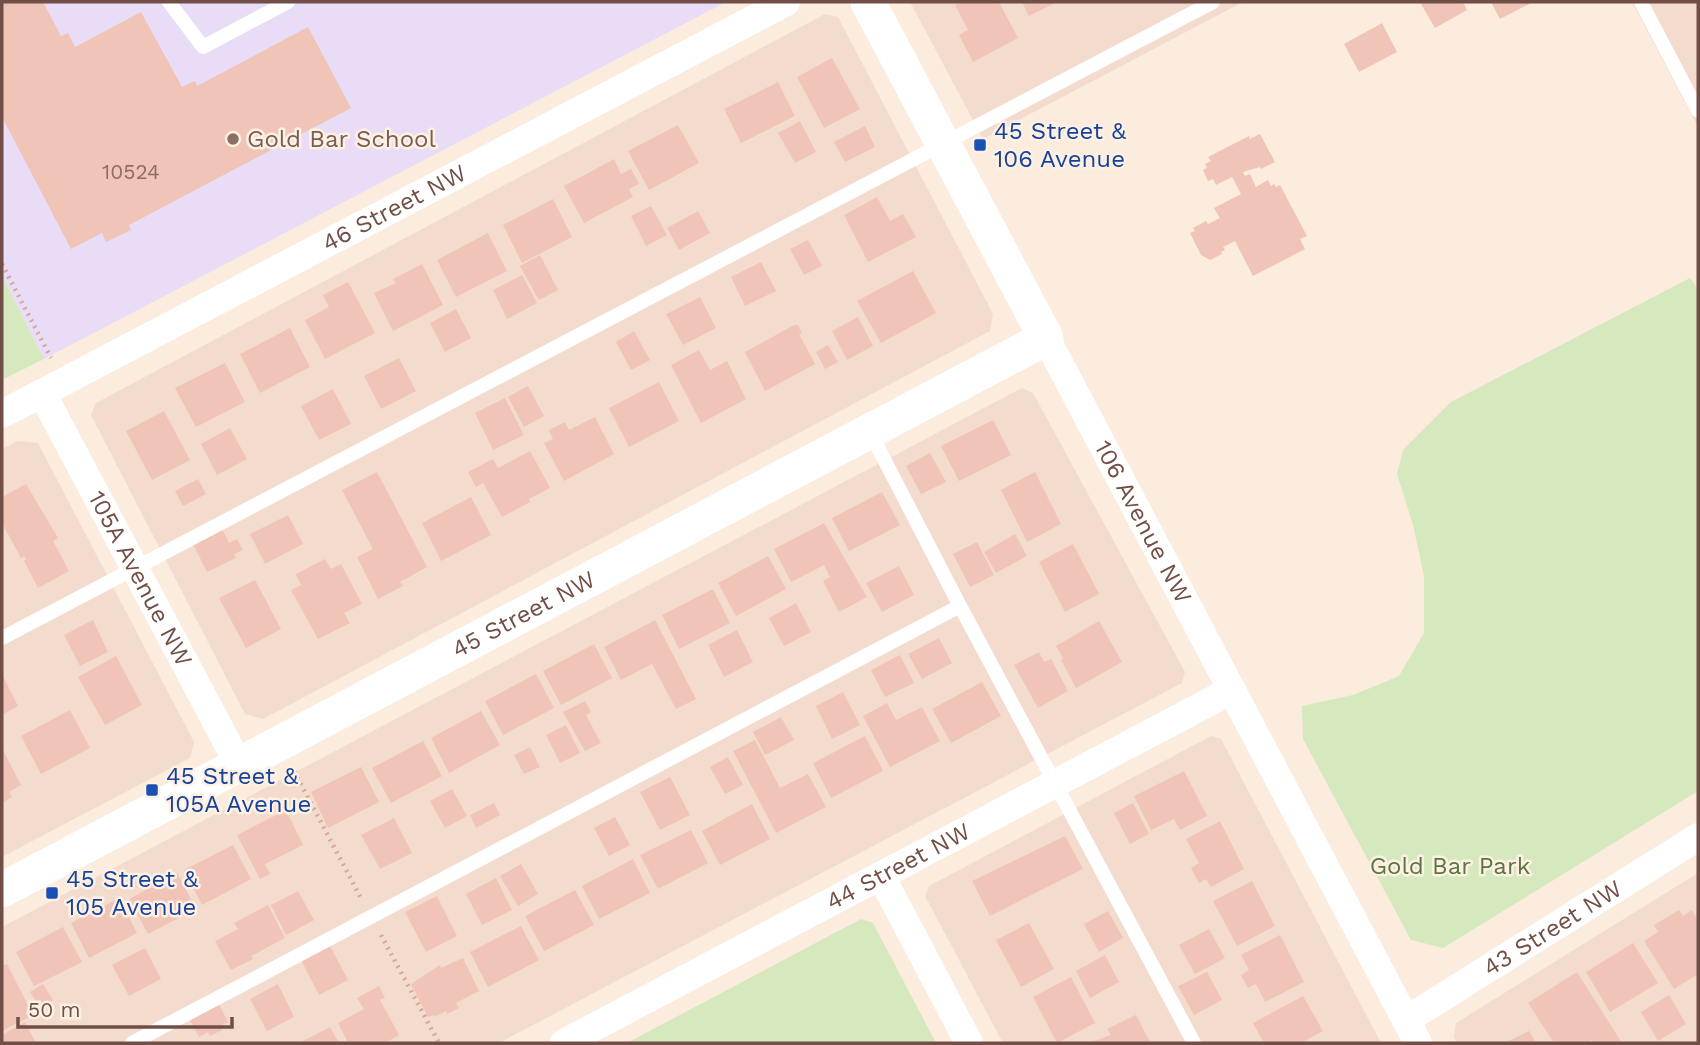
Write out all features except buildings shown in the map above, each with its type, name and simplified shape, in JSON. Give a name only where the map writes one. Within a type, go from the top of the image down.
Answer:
[{"type":"street","name":"46 Street NW","points":[[2,414],[786,2]]},
{"type":"street","name":"106 Avenue NW","points":[[868,2],[1412,1031]]},
{"type":"street","name":"45 Street NW","points":[[2,890],[1046,338]]},
{"type":"street","name":"105A Avenue NW","points":[[42,393],[239,765]]},
{"type":"street","name":"44 Street NW","points":[[564,1043],[1232,690]]},
{"type":"street","name":"43 Street NW","points":[[1412,1031],[1698,838]]},
{"type":"street","points":[[881,876],[969,1043]]},
{"type":"lane","points":[[169,2],[203,47],[289,2]]},
{"type":"lane","points":[[2,638],[1213,2]]},
{"type":"lane","points":[[1641,2],[1698,111]]},
{"type":"lane","points":[[870,431],[960,606],[1194,1043]]},
{"type":"lane","points":[[132,1043],[960,606]]},
{"type":"path","points":[[2,264],[53,362]]},
{"type":"shaded area","name":"Gold Bar School","points":[[2,2],[726,2],[44,359],[2,276]]},
{"type":"shaded area","points":[[910,2],[1243,2],[983,139]]},
{"type":"shaded area","points":[[1632,2],[1698,2],[1698,127]]},
{"type":"shaded area","points":[[825,14],[838,17],[993,314],[990,331],[263,719],[245,714],[91,415],[96,403]]},
{"type":"shaded area","points":[[1022,388],[1033,393],[1185,672],[1182,683],[499,1043],[2,1043],[2,927]]},
{"type":"shaded area","points":[[17,441],[38,443],[194,742],[190,758],[2,857],[2,449]]},
{"type":"shaded area","points":[[1211,736],[1221,739],[1381,1043],[1003,1043],[925,896],[929,886]]},
{"type":"shaded area","points":[[1698,873],[1698,1043],[1457,1043],[1454,1037],[1456,1023]]},
{"type":"green space","points":[[2,276],[44,359],[2,380]]},
{"type":"green space","name":"Gold Bar Park","points":[[1690,278],[1698,289],[1698,791],[1443,948],[1411,940],[1303,739],[1302,706],[1353,695],[1399,676],[1424,633],[1424,576],[1413,525],[1397,474],[1403,450],[1451,402]]},
{"type":"green space","points":[[861,919],[873,923],[936,1043],[627,1043]]},
{"type":"place","name":"Gold Bar School","points":[[233,139]]},
{"type":"place","name":"45 Street & 106 Avenue","points":[[980,145]]},
{"type":"place","name":"45 Street & 105A Avenue","points":[[152,790]]},
{"type":"place","name":"45 Street & 105 Avenue","points":[[52,893]]}]
